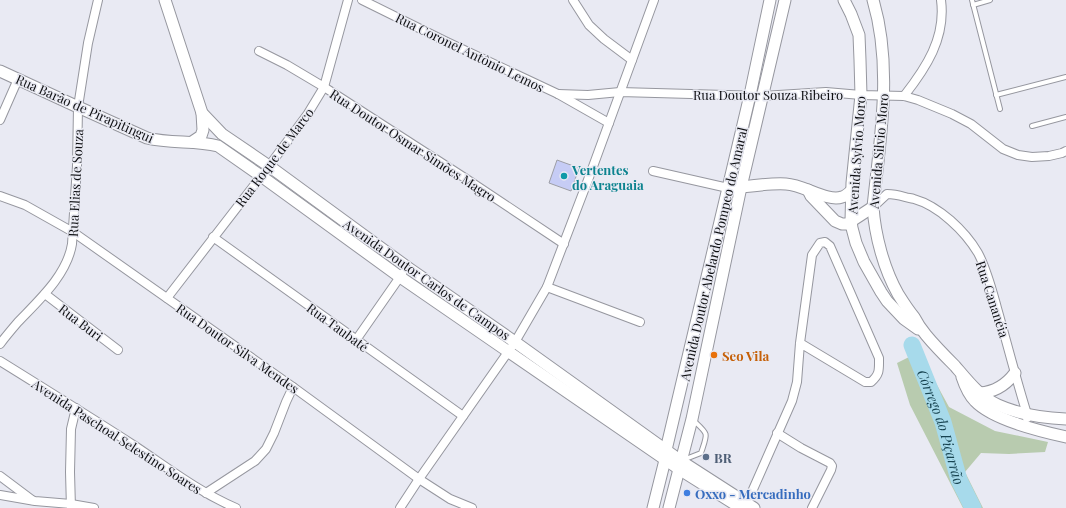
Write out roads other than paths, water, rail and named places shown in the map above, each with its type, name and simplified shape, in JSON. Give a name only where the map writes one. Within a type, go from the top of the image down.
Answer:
[{"type":"main road","name":"Avenida Doutor Carlos de Campos","points":[[165,0],[202,113],[222,134],[269,166],[407,267],[515,342],[680,465],[747,506]]},
{"type":"main road","name":"Avenida Doutor Abelardo Pompeo do Amaral","points":[[653,508],[750,95],[770,0]]},
{"type":"main road","name":"Avenida Doutor Abelardo Pompeo do Amaral","points":[[669,508],[692,419],[741,187],[785,0]]},
{"type":"main road","name":"Avenida Sylvio Moro","points":[[844,0],[859,35],[861,95],[852,190],[852,221],[856,243],[864,262],[887,301],[904,319],[925,334]]},
{"type":"main road","name":"Avenida Silvio Moro","points":[[873,0],[882,44],[884,96],[873,207],[878,240],[888,272],[898,294],[925,334],[980,393],[996,404],[1027,414],[1066,419]]},
{"type":"main road","name":"Rua Barão de Pirapitingui","points":[[0,71],[147,138],[159,141],[192,142],[218,146]]},
{"type":"main road","points":[[192,142],[201,136],[204,130],[202,113]]},
{"type":"main road","name":"Avenida Doutor Carlos de Campos","points":[[218,146],[400,277],[508,351],[666,455]]},
{"type":"main road","points":[[728,188],[787,184],[836,199],[844,197],[852,190]]},
{"type":"main road","points":[[808,190],[835,221],[842,224],[847,224],[873,207]]},
{"type":"main road","points":[[694,336],[709,341]]},
{"type":"main road","points":[[961,373],[967,391],[983,408],[1000,417],[1066,437]]},
{"type":"main road","points":[[980,393],[997,388],[1009,381],[1015,374]]},
{"type":"street","name":"Rua Elias de Souza","points":[[0,344],[44,294],[64,268],[70,254],[73,232],[77,166],[78,107],[88,43],[98,0]]},
{"type":"street","name":"Rua Roque de Marco","points":[[167,298],[307,115],[324,87],[348,0]]},
{"type":"street","name":"Rua Coronel Antônio Lemos","points":[[362,0],[558,94],[609,123]]},
{"type":"street","points":[[573,0],[589,25],[604,39],[632,60]]},
{"type":"street","points":[[400,508],[515,342],[547,287],[654,0]]},
{"type":"street","points":[[904,96],[921,75],[935,47],[942,19],[941,0]]},
{"type":"street","name":"Rua Doutor Osmar Simões Magro","points":[[259,51],[287,65],[324,87],[564,244]]},
{"type":"street","points":[[0,120],[18,79]]},
{"type":"street","name":"Rua Coronel Antônio Lemos","points":[[558,94],[588,95],[620,92]]},
{"type":"street","name":"Rua Doutor Souza Ribeiro","points":[[620,92],[762,96],[826,92],[861,95],[904,96],[923,101],[952,114],[971,124],[1003,149],[1018,155],[1032,157],[1048,156],[1066,151]]},
{"type":"street","points":[[653,171],[728,188]]},
{"type":"street","name":"Rua Cananéia","points":[[873,207],[887,194],[894,194],[914,199],[926,204],[954,224],[968,239],[978,253],[987,273],[1027,414],[1026,426]]},
{"type":"street","name":"Rua Doutor Silva Mendes","points":[[0,196],[26,205],[73,232],[293,387],[419,479],[450,499],[472,508]]},
{"type":"street","name":"Rua Taubaté","points":[[213,237],[463,416]]},
{"type":"street","points":[[747,506],[792,401],[797,382],[800,343],[812,255],[820,243],[825,242],[830,246],[879,358],[879,370],[877,376],[871,382],[865,382],[800,343]]},
{"type":"street","points":[[356,340],[407,267]]},
{"type":"street","points":[[547,287],[640,322]]},
{"type":"street","name":"Rua Buri","points":[[44,294],[118,350]]},
{"type":"street","name":"Avenida Paschoal Selestino Soares","points":[[0,361],[76,408],[194,487],[236,508]]},
{"type":"street","points":[[206,493],[255,461],[266,449],[293,387]]},
{"type":"street","points":[[71,506],[71,429],[76,408]]},
{"type":"street","points":[[777,433],[801,448],[830,463],[832,466],[812,508]]},
{"type":"street","points":[[0,476],[34,501]]},
{"type":"street","points":[[0,495],[34,501],[94,508]]},
{"type":"lane","points":[[990,0],[972,2],[1000,109]]},
{"type":"lane","points":[[996,95],[1066,77]]},
{"type":"lane","points":[[1032,126],[1066,117]]},
{"type":"lane","points":[[680,465],[701,453],[706,436],[706,432],[692,419]]},
{"type":"waterway","name":"Córrego do Piçarrão","points":[[912,345],[943,422],[959,480],[973,508]]},
{"type":"place","name":"Vertentes do Araguaia","points":[[564,176]]},
{"type":"place","name":"Seo Vila","points":[[714,355]]},
{"type":"place","name":"BR","points":[[706,457]]},
{"type":"place","name":"Oxxo - Mercadinho","points":[[687,493]]}]
